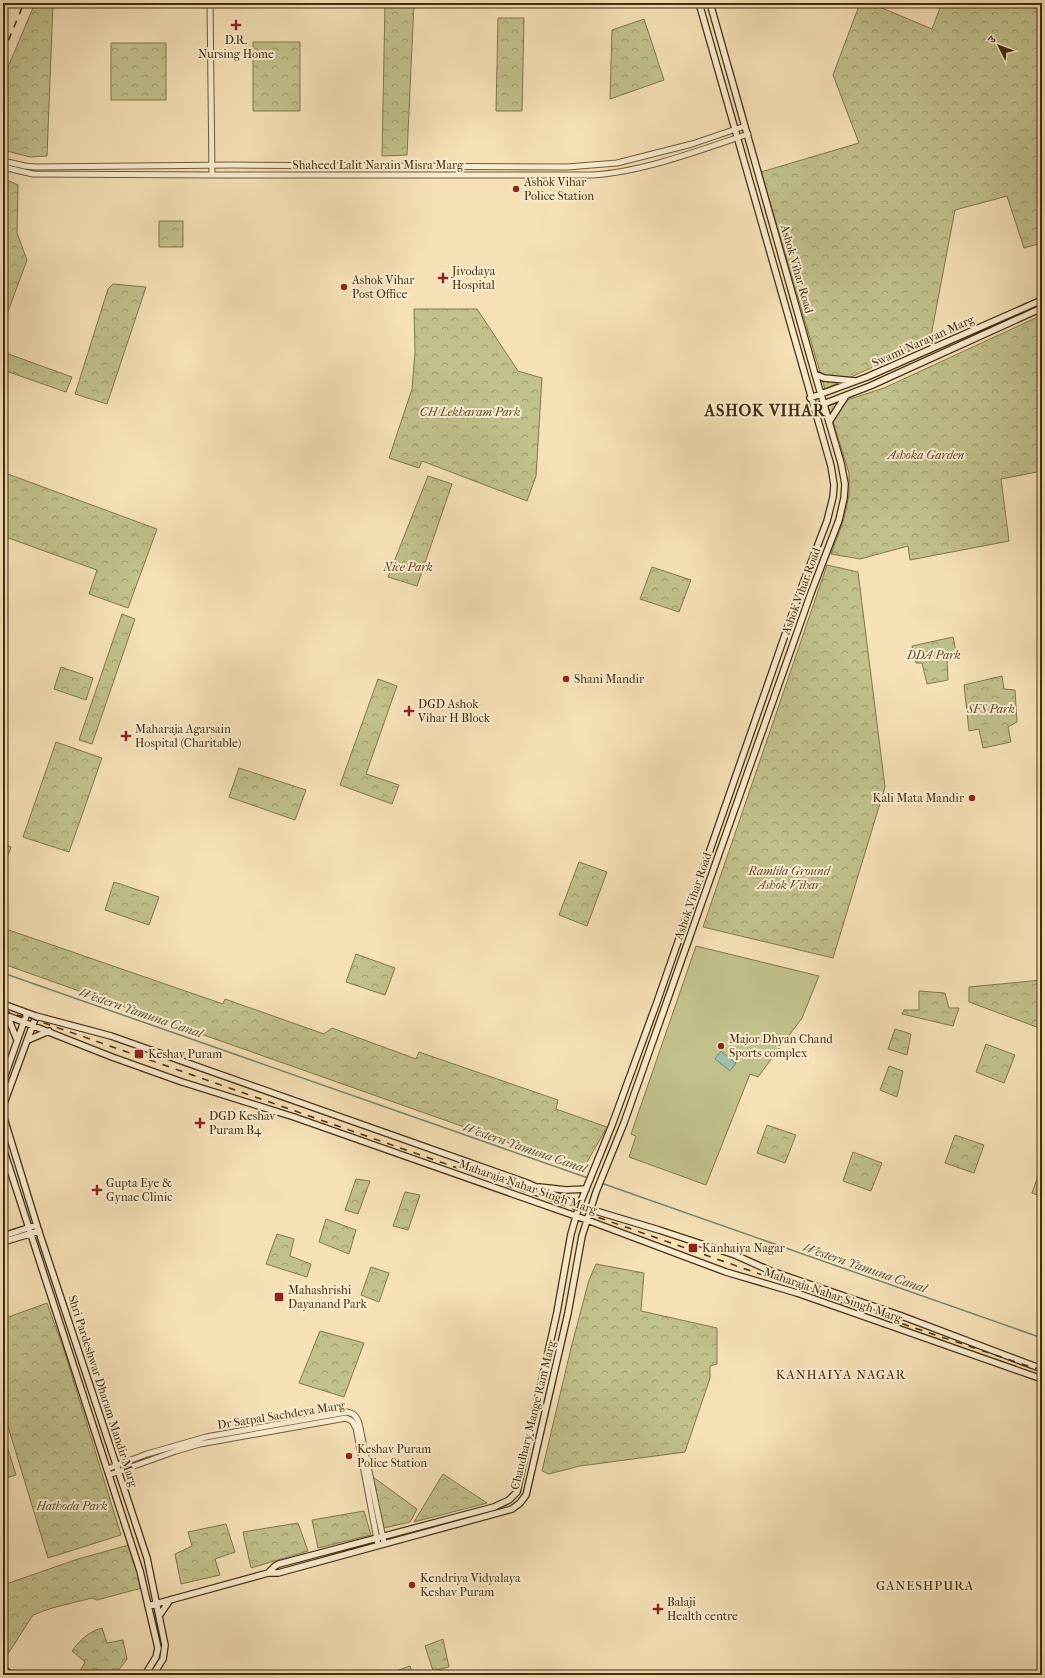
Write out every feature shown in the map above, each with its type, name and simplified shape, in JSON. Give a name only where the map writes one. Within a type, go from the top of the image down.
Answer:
[{"type":"main road","name":"Ashok Vihar Road","points":[[586,1188],[612,1125],[662,988],[796,604],[829,516],[833,497],[834,485],[831,466],[810,398],[699,3]]},
{"type":"main road","name":"Ashok Vihar Road","points":[[596,1192],[624,1123],[809,600],[839,520],[844,498],[845,484],[842,463],[821,395],[710,3]]},
{"type":"main road","name":"Swami Narayan Marg","points":[[810,398],[858,380],[1042,300]]},
{"type":"main road","name":"Swami Narayan Marg","points":[[813,408],[870,386],[1042,308]]},
{"type":"main road","points":[[815,374],[824,378],[858,380]]},
{"type":"main road","points":[[829,422],[846,395]]},
{"type":"main road","name":"Maharaja Nahar Singh Marg","points":[[3,1004],[36,1016],[111,1036],[520,1180],[580,1206],[733,1254],[771,1271],[899,1315],[1042,1369]]},
{"type":"main road","points":[[3,1081],[27,1012]]},
{"type":"main road","points":[[5,1014],[14,1028],[17,1040]]},
{"type":"main road","name":"Maharaja Nahar Singh Marg","points":[[5,1014],[182,1082],[294,1117],[576,1216],[726,1272],[797,1293],[1042,1378]]},
{"type":"main road","points":[[3,1106],[36,1016]]},
{"type":"main road","points":[[28,1040],[48,1031]]},
{"type":"main road","name":"Shri Pardeshwar Dharam Mandir Marg","points":[[3,1115],[38,1228],[146,1558],[165,1645],[163,1659],[153,1675]]},
{"type":"main road","name":"Shri Pardeshwar Dharam Mandir Marg","points":[[3,1148],[140,1571],[158,1648],[156,1657],[145,1675]]},
{"type":"main road","points":[[535,1187],[566,1190],[586,1188]]},
{"type":"main road","name":"Chaudhary Mange Ram Marg","points":[[268,1573],[275,1566],[494,1507],[509,1500],[517,1492],[557,1312],[571,1234],[586,1188]]},
{"type":"main road","name":"Chaudhary Mange Ram Marg","points":[[148,1606],[268,1573],[278,1573],[381,1544],[512,1510],[520,1503],[526,1495],[568,1314],[582,1236],[596,1192]]},
{"type":"main road","points":[[3,1242],[38,1228]]},
{"type":"main road","points":[[3,1236],[29,1231]]},
{"type":"main road","points":[[159,1616],[170,1600]]},
{"type":"main road","points":[[3,1669],[12,1675]]},
{"type":"street","points":[[210,3],[212,175]]},
{"type":"street","name":"Shaheed Lalit Narain Misra Marg","points":[[3,161],[35,167],[567,167],[617,163],[692,144],[745,126]]},
{"type":"street","name":"Shaheed Lalit Narain Misra Marg","points":[[3,167],[33,174],[596,175],[621,172],[748,134]]},
{"type":"street","points":[[108,1472],[117,1468],[200,1444],[346,1418],[352,1421],[356,1428],[381,1544]]},
{"type":"green space","points":[[35,3],[53,3],[47,156],[30,157],[3,150],[3,79]]},
{"type":"green space","points":[[385,3],[414,3],[407,155],[382,156]]},
{"type":"green space","points":[[499,3],[562,3],[562,6],[499,5]]},
{"type":"green space","points":[[860,3],[870,3],[932,29],[942,3],[1042,3],[1042,243],[1024,248],[1007,196],[955,210],[930,341],[825,389],[761,172],[859,143],[833,75]]},
{"type":"green space","points":[[498,18],[524,18],[522,111],[496,111]]},
{"type":"green space","points":[[644,19],[664,80],[610,99],[612,30]]},
{"type":"green space","points":[[253,42],[300,42],[300,111],[253,111]]},
{"type":"green space","points":[[111,43],[166,43],[166,100],[111,100]]},
{"type":"green space","points":[[3,178],[18,185],[17,233],[27,260],[3,325]]},
{"type":"green space","points":[[159,221],[183,221],[183,247],[159,247]]},
{"type":"green space","points":[[113,284],[146,287],[107,404],[75,394],[108,289]]},
{"type":"green space","name":"CH Lekharam Park","points":[[414,309],[477,309],[518,371],[542,378],[536,476],[527,501],[422,461],[419,468],[389,458],[412,389],[415,352]]},
{"type":"green space","name":"Ashoka Garden","points":[[1042,315],[1042,471],[1001,479],[1009,541],[910,560],[908,546],[860,559],[831,554],[844,519],[849,495],[849,473],[828,406],[884,388]]},
{"type":"green space","points":[[3,352],[72,377],[66,392],[3,370]]},
{"type":"green space","points":[[5,473],[157,529],[128,608],[89,594],[97,570],[3,536],[3,478]]},
{"type":"green space","name":"Nice Park","points":[[428,476],[452,484],[417,586],[388,577]]},
{"type":"green space","name":"Ramlila Ground Ashok Vihar","points":[[827,565],[858,572],[885,787],[833,958],[703,927]]},
{"type":"green space","points":[[652,567],[691,580],[679,612],[640,599]]},
{"type":"green space","points":[[122,614],[135,619],[92,744],[79,740]]},
{"type":"green space","name":"DDA Park","points":[[953,637],[957,656],[947,658],[948,680],[927,684],[922,663],[916,663],[912,646]]},
{"type":"green space","points":[[61,667],[93,678],[86,700],[54,689]]},
{"type":"green space","name":"SFS Park","points":[[1002,676],[1004,689],[1015,690],[1017,722],[1008,727],[1011,742],[983,748],[979,729],[969,731],[964,685]]},
{"type":"green space","points":[[378,679],[397,686],[366,774],[399,785],[392,804],[340,785]]},
{"type":"green space","points":[[56,742],[102,758],[69,852],[23,837]]},
{"type":"green space","points":[[239,768],[306,790],[295,820],[229,797]]},
{"type":"green space","points":[[3,844],[11,847],[3,870]]},
{"type":"green space","points":[[579,862],[607,872],[587,926],[559,915]]},
{"type":"green space","points":[[114,882],[159,897],[149,925],[105,910]]},
{"type":"green space","points":[[3,928],[223,1004],[225,999],[324,1034],[332,1028],[416,1059],[419,1052],[558,1100],[556,1109],[607,1127],[583,1169],[3,964]]},
{"type":"green space","name":"Major Dhyan Chand Sports complex","points":[[696,946],[819,976],[802,1018],[758,1077],[750,1074],[706,1185],[629,1157],[636,1136],[631,1134]]},
{"type":"green space","points":[[356,954],[395,968],[385,995],[346,982]]},
{"type":"green space","points":[[1042,980],[1042,1029],[969,1002],[969,987]]},
{"type":"green space","points":[[919,991],[945,993],[949,1008],[959,1008],[953,1026],[902,1014],[904,1010],[919,1010]]},
{"type":"green space","points":[[895,1029],[911,1034],[907,1055],[888,1049]]},
{"type":"green space","points":[[986,1044],[1015,1055],[1004,1083],[976,1072]]},
{"type":"green space","points":[[889,1066],[903,1071],[897,1097],[880,1090]]},
{"type":"green space","points":[[767,1125],[796,1135],[785,1163],[757,1153]]},
{"type":"green space","points":[[955,1135],[984,1145],[974,1173],[945,1163]]},
{"type":"green space","points":[[853,1152],[882,1163],[871,1191],[843,1181]]},
{"type":"green space","points":[[1042,1165],[1042,1197],[1032,1193]]},
{"type":"green space","points":[[356,1179],[370,1181],[358,1214],[345,1210]]},
{"type":"green space","points":[[405,1192],[420,1195],[408,1230],[393,1226]]},
{"type":"green space","points":[[326,1219],[356,1230],[349,1254],[319,1242]]},
{"type":"green space","points":[[277,1234],[294,1239],[290,1256],[311,1264],[307,1277],[266,1264]]},
{"type":"green space","points":[[596,1264],[644,1273],[641,1311],[717,1328],[717,1364],[710,1366],[710,1378],[685,1452],[580,1466],[549,1474],[542,1471],[571,1348],[589,1280]]},
{"type":"green space","points":[[371,1267],[389,1273],[379,1302],[361,1295]]},
{"type":"green space","name":"Hathoda Park","points":[[47,1303],[64,1350],[121,1535],[48,1558],[3,1410],[3,1319]]},
{"type":"green space","points":[[320,1331],[364,1343],[344,1397],[299,1383]]},
{"type":"green space","points":[[3,1433],[16,1475],[3,1479]]},
{"type":"green space","points":[[443,1474],[487,1503],[414,1522]]},
{"type":"green space","points":[[373,1477],[417,1509],[410,1522],[384,1528]]},
{"type":"green space","points":[[364,1511],[371,1535],[318,1548],[312,1520]]},
{"type":"green space","points":[[298,1523],[308,1551],[251,1568],[243,1532]]},
{"type":"green space","points":[[226,1524],[235,1552],[215,1559],[220,1575],[181,1584],[175,1554],[192,1546],[188,1532]]},
{"type":"green space","points":[[129,1545],[142,1588],[97,1600],[92,1598],[52,1608],[33,1615],[4,1660],[3,1659],[3,1585],[78,1559]]},
{"type":"green space","points":[[102,1628],[107,1643],[123,1640],[127,1659],[115,1675],[103,1675],[97,1671],[91,1675],[78,1675],[85,1662],[72,1651],[85,1637]]},
{"type":"green space","points":[[443,1639],[449,1667],[433,1671],[425,1646]]},
{"type":"green space","points":[[410,1666],[413,1675],[385,1675]]},
{"type":"shaded area","points":[[721,1051],[736,1063],[730,1071],[715,1059]]},
{"type":"waterway","name":"Western Yamuna Canal","points":[[3,973],[588,1178]]},
{"type":"waterway","name":"Western Yamuna Canal","points":[[601,1183],[1042,1338]]},
{"type":"railway","points":[[3,53],[24,3]]},
{"type":"railway","points":[[3,1012],[30,1018],[882,1317],[1042,1370]]},
{"type":"place","name":"D.R. Nursing Home","points":[[236,25]]},
{"type":"place","name":"Ashok Vihar Police Station","points":[[516,189]]},
{"type":"place","name":"Jivodaya Hospital","points":[[443,278]]},
{"type":"place","name":"Ashok Vihar Post Office","points":[[344,287]]},
{"type":"place","name":"Shani Mandir","points":[[566,679]]},
{"type":"place","name":"DGD Ashok Vihar H Block","points":[[409,711]]},
{"type":"place","name":"Maharaja Agarsain Hospital (Charitable)","points":[[126,736]]},
{"type":"place","name":"Kali Mata Mandir","points":[[972,798]]},
{"type":"place","name":"Major Dhyan Chand Sports complex","points":[[721,1046]]},
{"type":"place","name":"Keshav Puram","points":[[139,1054]]},
{"type":"place","name":"DGD Keshav Puram B4","points":[[200,1123]]},
{"type":"place","name":"Gupta Eye & Gynae Clinic","points":[[97,1190]]},
{"type":"place","name":"Kanhaiya Nagar","points":[[693,1248]]},
{"type":"place","name":"Mahashrishi Dayanand Park","points":[[279,1297]]},
{"type":"place","name":"Keshav Puram Police Station","points":[[349,1456]]},
{"type":"place","name":"Kendriya Vidyalaya Keshav Puram","points":[[412,1585]]},
{"type":"place","name":"Balaji Health centre","points":[[658,1609]]},
{"type":"district","name":"ASHOK VIHAR","points":[[765,410]]},
{"type":"district","name":"KANHAIYA NAGAR","points":[[841,1374]]},
{"type":"district","name":"GANESHPURA","points":[[925,1585]]}]
